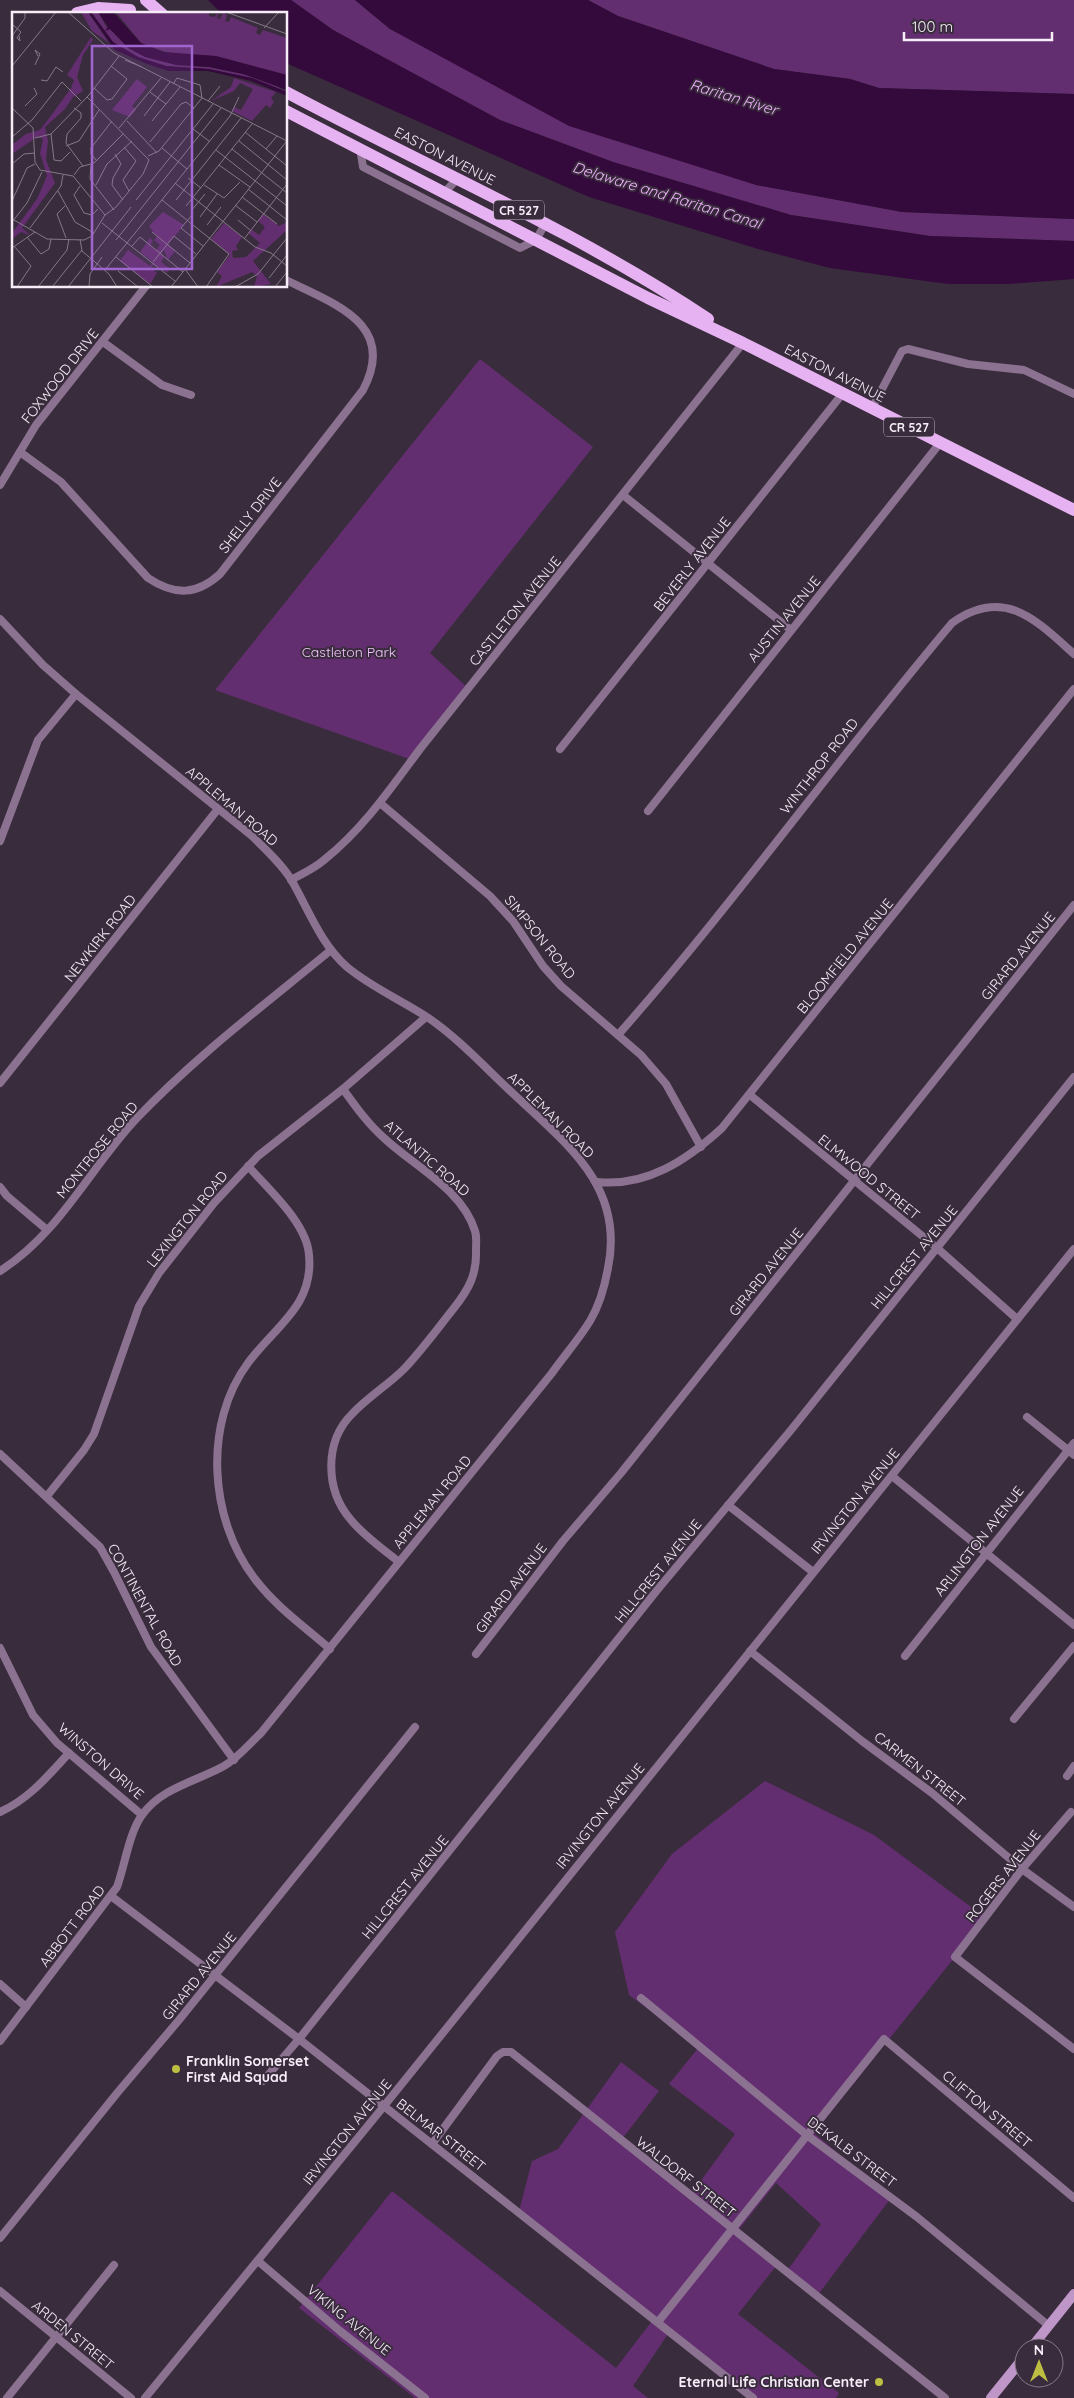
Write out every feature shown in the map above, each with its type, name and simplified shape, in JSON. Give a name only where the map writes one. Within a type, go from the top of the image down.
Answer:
[{"type":"main road","points":[[77,12],[82,0]]},
{"type":"main road","points":[[119,0],[133,12]]},
{"type":"main road","points":[[146,0],[160,12]]},
{"type":"main road","points":[[81,12],[98,8],[133,12]]},
{"type":"main road","name":"EASTON AVENUE","points":[[291,94],[544,224],[658,286],[743,343]]},
{"type":"main road","name":"EASTON AVENUE","points":[[288,112],[651,299],[743,343],[1074,510]]},
{"type":"street","points":[[360,148],[363,167],[520,248],[536,240],[544,224]]},
{"type":"street","points":[[445,192],[457,179]]},
{"type":"street","name":"SHELLY DRIVE","points":[[20,452],[62,482],[148,578],[161,587],[185,591],[201,588],[209,584],[226,566],[363,390],[370,377],[373,359],[372,342],[364,326],[339,306],[288,281]]},
{"type":"street","name":"FOXWOOD DRIVE","points":[[0,485],[36,425],[144,288]]},
{"type":"street","points":[[103,342],[162,385],[191,395]]},
{"type":"street","name":"CASTLETON AVENUE","points":[[291,880],[323,861],[350,836],[380,803],[420,749],[624,495],[743,343]]},
{"type":"street","points":[[872,408],[902,351],[908,348],[968,364],[1024,370],[1074,394]]},
{"type":"street","name":"BEVERLY AVENUE","points":[[560,749],[843,393]]},
{"type":"street","name":"AUSTIN AVENUE","points":[[648,811],[940,442]]},
{"type":"street","points":[[624,495],[791,630]]},
{"type":"street","name":"WINTHROP ROAD","points":[[618,1035],[671,974],[883,705],[952,623],[962,616],[988,608],[1014,609],[1040,624],[1074,654]]},
{"type":"street","name":"APPLEMAN ROAD","points":[[0,619],[43,665],[76,694],[218,808],[279,862],[331,950],[348,967],[440,1026],[556,1133],[585,1164],[597,1182],[606,1202],[611,1227],[611,1256],[606,1282],[590,1320],[552,1373],[261,1733],[234,1760],[161,1796],[142,1814]]},
{"type":"street","name":"BLOOMFIELD AVENUE","points":[[597,1182],[617,1184],[639,1180],[683,1160],[722,1128],[1074,689]]},
{"type":"street","points":[[0,841],[38,740],[76,694]]},
{"type":"street","name":"SIMPSON ROAD","points":[[380,803],[490,896],[513,921],[543,966],[560,986],[641,1055],[666,1084],[701,1147]]},
{"type":"street","name":"NEWKIRK ROAD","points":[[0,1083],[218,808]]},
{"type":"street","name":"GIRARD AVENUE","points":[[476,1654],[563,1541],[627,1467],[1074,905]]},
{"type":"street","name":"MONTROSE ROAD","points":[[0,1271],[22,1255],[67,1208],[135,1120],[183,1072],[331,950]]},
{"type":"street","name":"LEXINGTON ROAD","points":[[47,1496],[84,1450],[94,1434],[138,1306],[159,1273],[214,1203],[248,1166],[343,1089],[426,1017]]},
{"type":"street","name":"HILLCREST AVENUE","points":[[263,2080],[299,2039],[1074,1077]]},
{"type":"street","name":"ATLANTIC ROAD","points":[[343,1089],[368,1124],[460,1200],[470,1216],[476,1234],[475,1274],[466,1292],[404,1369],[352,1414],[341,1427],[334,1442],[331,1465],[337,1499],[350,1520],[400,1562]]},
{"type":"street","name":"ELMWOOD STREET","points":[[750,1095],[937,1248],[1017,1319]]},
{"type":"street","points":[[248,1166],[297,1222],[308,1246],[310,1270],[306,1291],[300,1303],[238,1377],[222,1415],[218,1435],[220,1495],[223,1511],[236,1548],[253,1578],[330,1649]]},
{"type":"street","points":[[0,1187],[7,1196],[46,1229]]},
{"type":"street","name":"IRVINGTON AVENUE","points":[[145,2398],[384,2106],[1074,1250]]},
{"type":"street","points":[[1026,1417],[1071,1453]]},
{"type":"street","name":"ARLINGTON AVENUE","points":[[905,1656],[985,1553],[1071,1453],[1074,1443]]},
{"type":"street","name":"CONTINENTAL ROAD","points":[[0,1454],[100,1547],[151,1647],[234,1760]]},
{"type":"street","points":[[892,1476],[1074,1625]]},
{"type":"street","points":[[728,1505],[813,1572]]},
{"type":"street","points":[[1014,1719],[1074,1646]]},
{"type":"street","name":"WINSTON DRIVE","points":[[0,1648],[33,1715],[57,1743],[142,1814]]},
{"type":"street","name":"CARMEN STREET","points":[[750,1651],[932,1793],[1022,1869],[1074,1907]]},
{"type":"street","name":"GIRARD AVENUE","points":[[0,2238],[416,1728]]},
{"type":"street","points":[[0,1812],[17,1804],[34,1791],[69,1753]]},
{"type":"street","points":[[1067,1776],[1074,1766]]},
{"type":"street","name":"ROGERS AVENUE","points":[[1071,1812],[1022,1869],[955,1957],[1074,2049]]},
{"type":"street","name":"ABBOTT ROAD","points":[[0,2041],[117,1887],[127,1860],[133,1832],[142,1814]]},
{"type":"street","name":"BELMAR STREET","points":[[111,1896],[299,2039],[753,2398]]},
{"type":"street","points":[[0,1984],[26,2007]]},
{"type":"street","name":"DEKALB STREET","points":[[642,1998],[808,2136],[917,2216],[1049,2326]]},
{"type":"street","name":"CLIFTON STREET","points":[[808,2136],[884,2039],[1074,2198]]},
{"type":"street","name":"WALDORF STREET","points":[[432,2144],[496,2056],[503,2052],[511,2052],[944,2398]]},
{"type":"street","points":[[658,2322],[808,2136]]},
{"type":"street","name":"VIKING AVENUE","points":[[258,2261],[340,2331],[425,2398]]},
{"type":"street","points":[[7,2398],[114,2265]]},
{"type":"street","name":"ARDEN STREET","points":[[0,2291],[131,2398]]},
{"type":"street","points":[[1039,2338],[1074,2294]]},
{"type":"street","points":[[994,2397],[1014,2370]]},
{"type":"green space","points":[[291,0],[355,0],[390,29],[756,185],[903,212],[1074,219],[1074,241],[930,236],[791,215],[613,162],[500,120],[333,30]]},
{"type":"green space","points":[[588,0],[1074,0],[1074,94],[879,88],[850,79],[774,69],[618,16]]},
{"type":"green space","name":"Castleton Park","points":[[480,359],[593,447],[430,653],[469,689],[412,760],[215,690]]},
{"type":"green space","points":[[765,1781],[874,1835],[986,1918],[814,2133],[891,2198],[817,2296],[787,2271],[821,2224],[776,2183],[736,2233],[777,2265],[738,2314],[839,2393],[836,2398],[748,2398],[668,2334],[633,2386],[648,2398],[415,2398],[299,2308],[392,2191],[616,2368],[652,2321],[518,2215],[532,2161],[558,2149],[621,2062],[659,2091],[619,2143],[689,2197],[735,2134],[669,2084],[699,2047],[629,1995],[615,1932],[672,1854]]},
{"type":"water","name":"Delaware and Raritan Canal","points":[[208,0],[291,0],[333,30],[500,120],[613,162],[791,215],[930,236],[1074,241],[1074,279],[1009,284],[948,284],[830,268],[758,249],[589,197],[288,64],[288,12],[220,12]]},
{"type":"water","name":"Raritan River","points":[[355,0],[588,0],[618,16],[774,69],[850,79],[879,88],[1074,94],[1074,219],[902,212],[756,185],[569,126],[390,29]]},
{"type":"place","name":"Franklin Somerset First Aid Squad","points":[[176,2069]]},
{"type":"place","name":"Eternal Life Christian Center","points":[[879,2382]]}]
